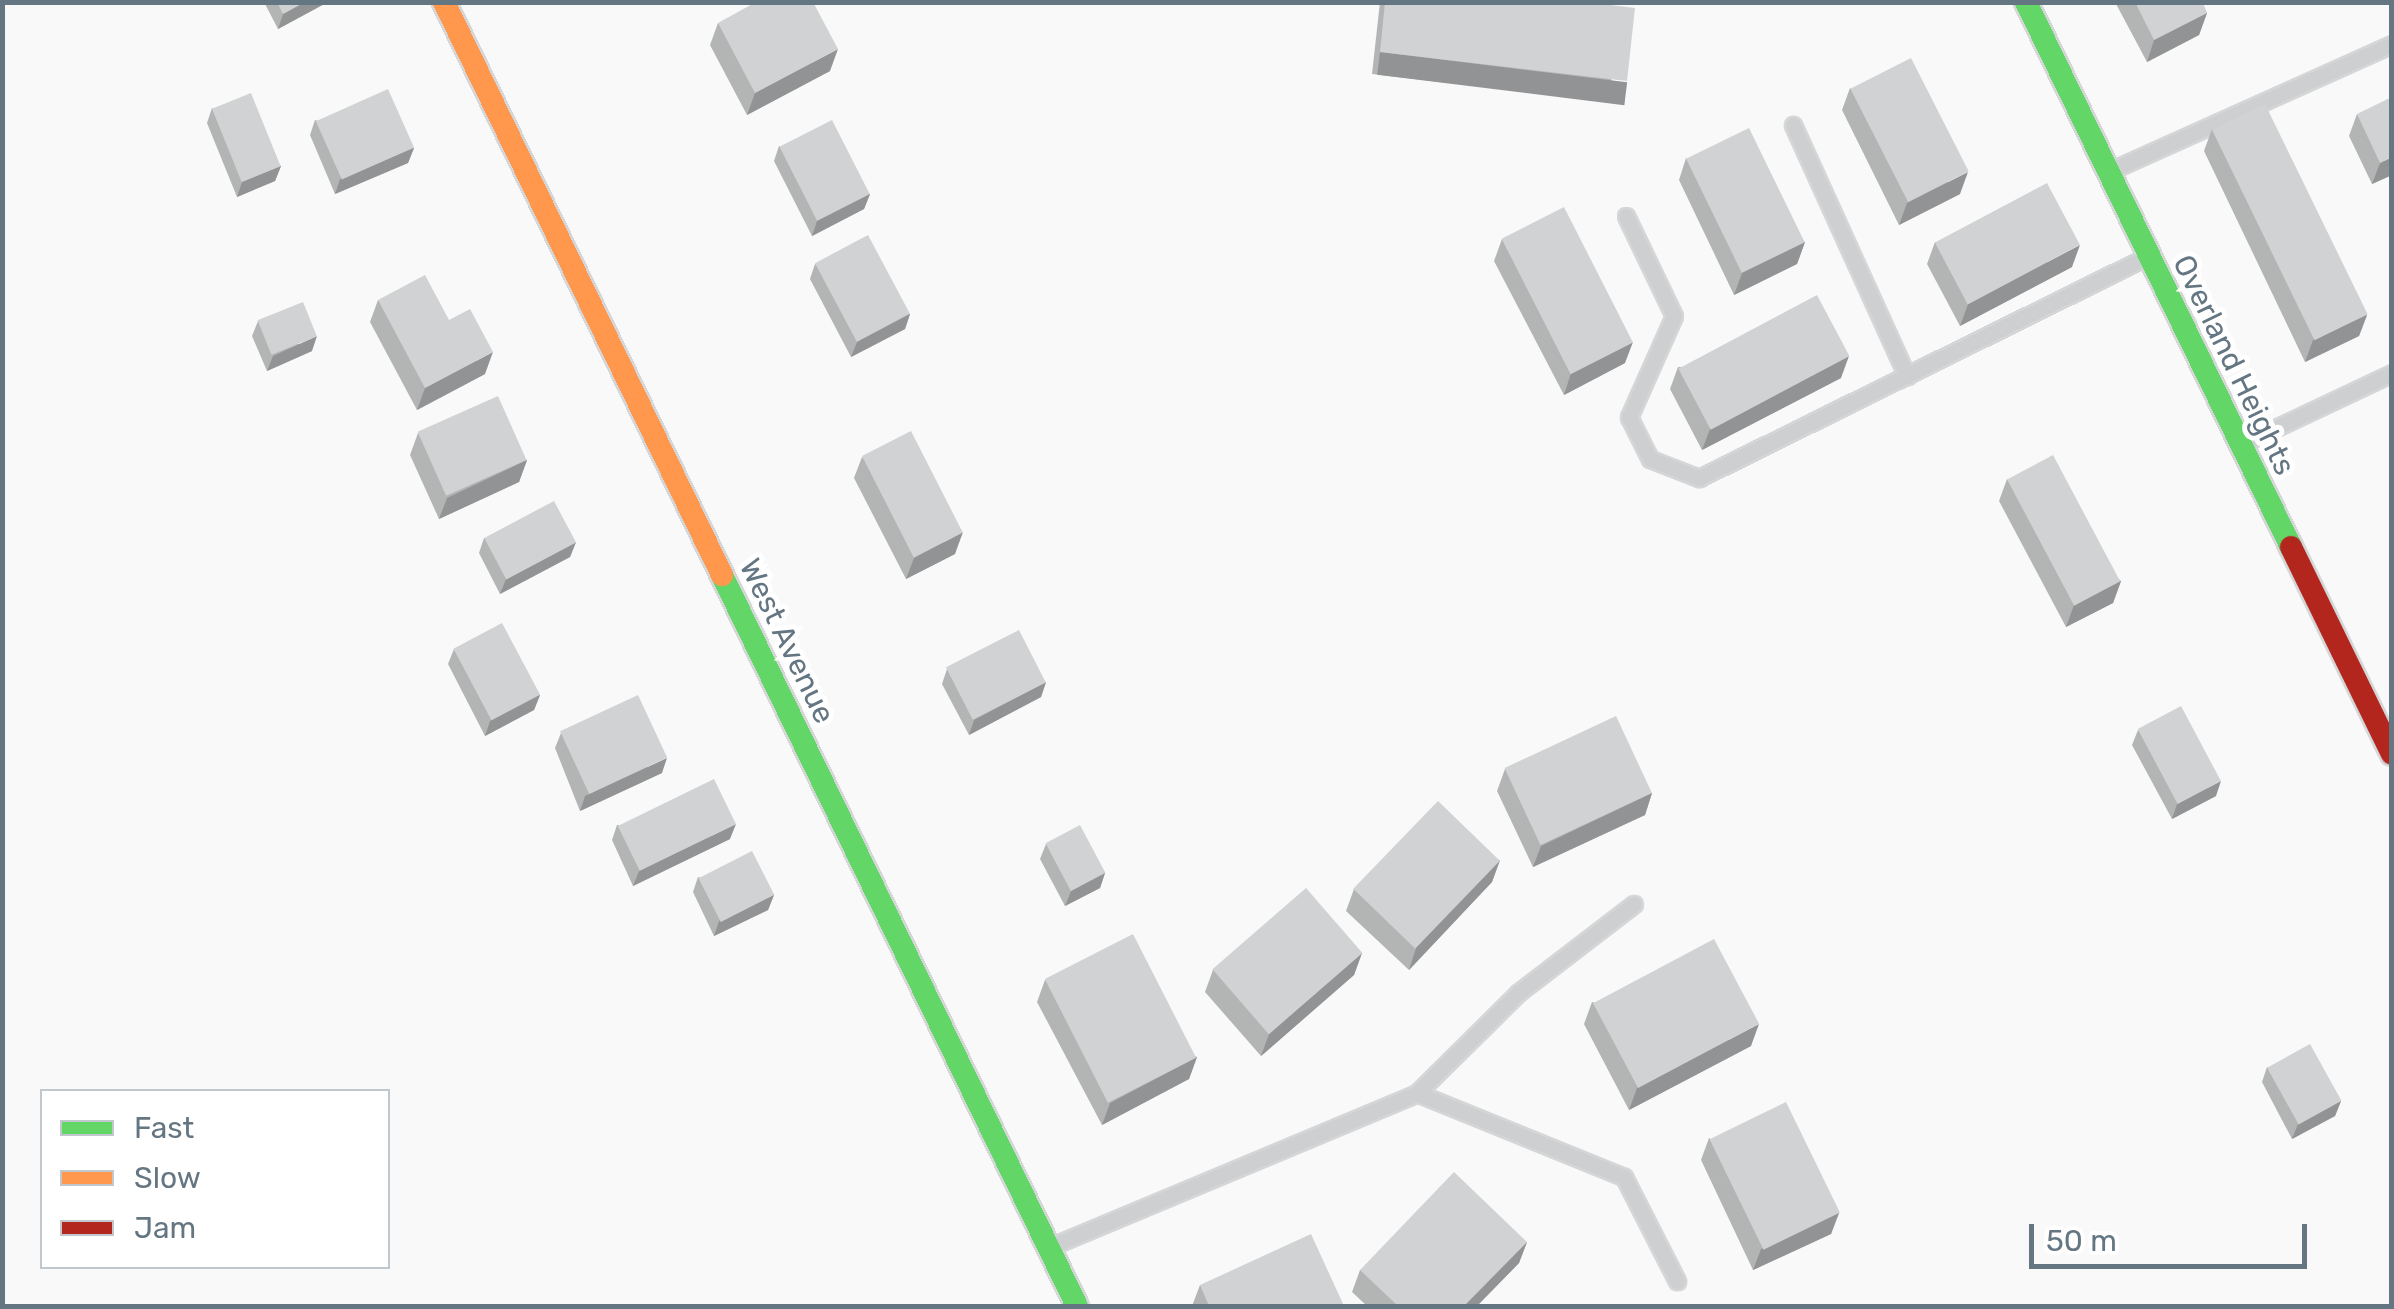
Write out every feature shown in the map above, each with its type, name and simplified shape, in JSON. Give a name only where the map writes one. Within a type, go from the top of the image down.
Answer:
[{"type":"street","name":"West Avenue","points":[[444,2],[1077,1306]]},
{"type":"street","name":"Overland Heights","points":[[2026,2],[2392,754]]},
{"type":"lane","points":[[2106,173],[2392,44]]},
{"type":"lane","points":[[1793,125],[1906,376]]},
{"type":"lane","points":[[1626,216],[1674,316],[1629,417],[1650,458],[1699,478],[2148,257]]},
{"type":"lane","points":[[2240,444],[2392,372]]},
{"type":"lane","points":[[1048,1247],[1417,1093],[1518,993],[1634,904]]},
{"type":"lane","points":[[1417,1093],[1624,1177],[1677,1282]]},
{"type":"building","points":[[277,2],[305,2],[283,14]]},
{"type":"building","points":[[756,2],[813,2],[838,49],[755,93],[718,23]]},
{"type":"building","points":[[1385,2],[1586,2],[1635,8],[1627,81],[1380,52]]},
{"type":"building","points":[[2135,2],[2202,2],[2207,13],[2154,40]]},
{"type":"building","points":[[1911,58],[1969,171],[1908,202],[1850,89]]},
{"type":"building","points":[[388,89],[414,147],[342,180],[316,121]]},
{"type":"building","points":[[251,93],[281,166],[242,182],[212,109]]},
{"type":"building","points":[[2392,97],[2392,157],[2380,163],[2357,114]]},
{"type":"building","points":[[2265,104],[2368,314],[2315,340],[2212,130]]},
{"type":"building","points":[[832,120],[870,194],[817,221],[779,147]]},
{"type":"building","points":[[1749,128],[1805,242],[1742,273],[1686,159]]},
{"type":"building","points":[[2047,183],[2080,245],[1968,304],[1935,243]]},
{"type":"building","points":[[1564,207],[1633,342],[1571,374],[1502,239]]},
{"type":"building","points":[[868,235],[910,314],[857,342],[815,263]]},
{"type":"building","points":[[425,275],[449,320],[470,309],[493,352],[425,388],[378,300]]},
{"type":"building","points":[[1817,295],[1849,356],[1711,430],[1678,369]]},
{"type":"building","points":[[303,302],[317,336],[271,355],[258,320]]},
{"type":"building","points":[[498,396],[526,460],[446,496],[418,432]]},
{"type":"building","points":[[911,431],[963,533],[914,558],[862,456]]},
{"type":"building","points":[[2053,455],[2120,581],[2074,606],[2007,479]]},
{"type":"building","points":[[554,501],[576,542],[506,580],[484,538]]},
{"type":"building","points":[[502,623],[540,695],[491,720],[453,649]]},
{"type":"building","points":[[1019,630],[1046,683],[973,720],[946,667]]},
{"type":"building","points":[[638,695],[667,758],[589,794],[560,731]]},
{"type":"building","points":[[2181,706],[2221,781],[2178,804],[2138,729]]},
{"type":"building","points":[[1616,716],[1652,793],[1540,845],[1505,768]]},
{"type":"building","points":[[714,779],[736,824],[640,871],[618,826]]},
{"type":"building","points":[[1438,801],[1500,861],[1415,949],[1353,889]]},
{"type":"building","points":[[1080,825],[1105,873],[1071,891],[1046,843]]},
{"type":"building","points":[[752,851],[774,895],[721,922],[699,878]]},
{"type":"building","points":[[1306,888],[1362,953],[1269,1034],[1212,969]]},
{"type":"building","points":[[1133,934],[1196,1058],[1108,1103],[1045,979]]},
{"type":"building","points":[[1714,939],[1759,1024],[1638,1088],[1593,1003]]},
{"type":"building","points":[[2310,1044],[2342,1101],[2299,1125],[2267,1068]]},
{"type":"building","points":[[1786,1102],[1840,1213],[1764,1250],[1710,1139]]},
{"type":"building","points":[[1454,1172],[1527,1242],[1464,1306],[1398,1306],[1360,1270]]},
{"type":"building","points":[[1311,1234],[1344,1306],[1209,1306],[1200,1285]]},
{"type":"traffic: fast","points":[[2026,2],[2291,547]]},
{"type":"traffic: fast","points":[[722,575],[1077,1306]]},
{"type":"traffic: slow","points":[[444,2],[722,575]]},
{"type":"traffic: jam","points":[[2291,547],[2392,754]]}]
